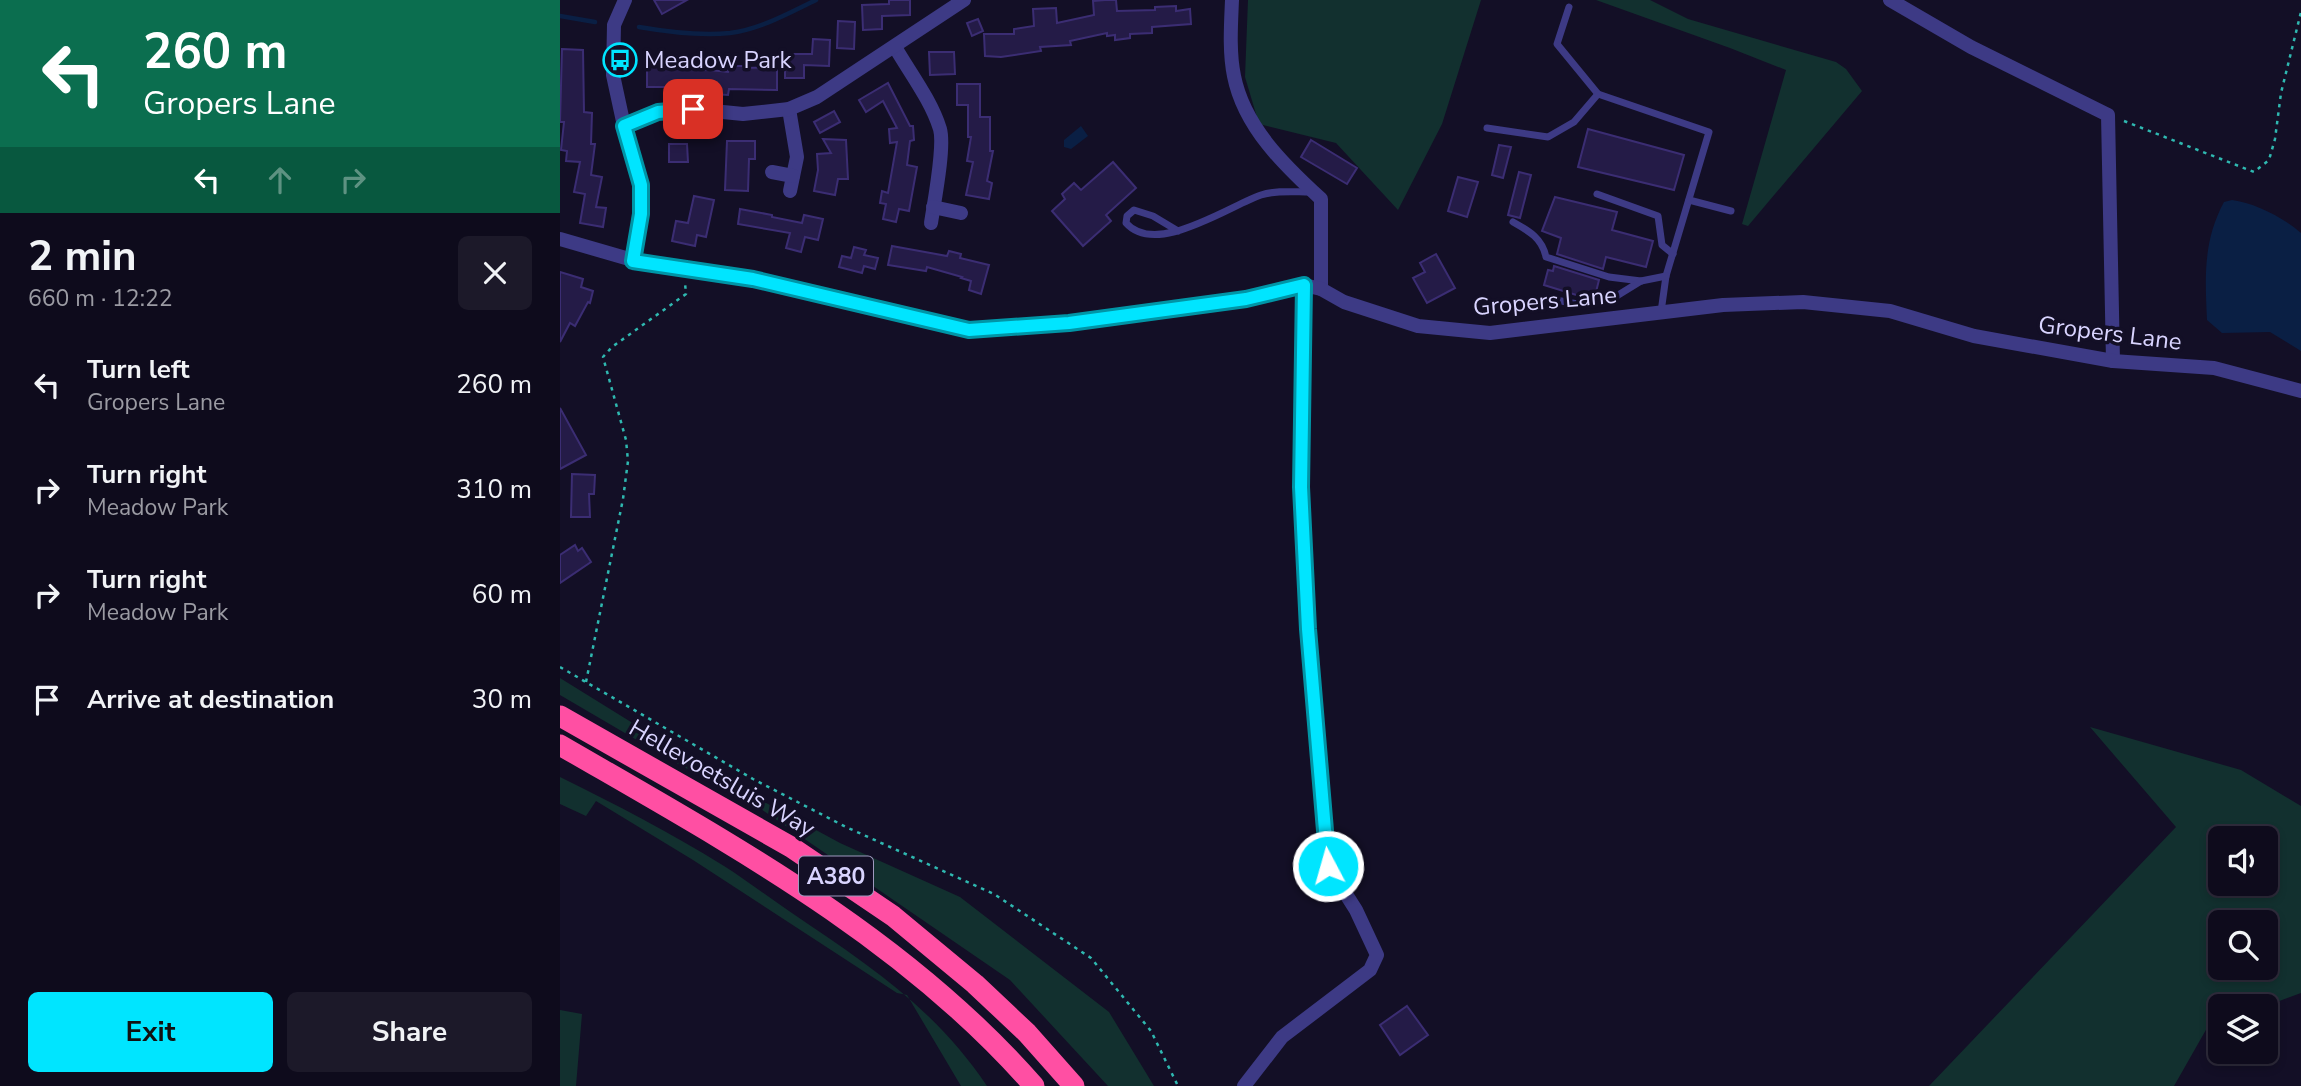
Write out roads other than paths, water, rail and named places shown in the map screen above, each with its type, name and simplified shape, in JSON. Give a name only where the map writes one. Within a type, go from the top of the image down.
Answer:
[{"type":"highway","name":"Hellevoetsluis Way","points":[[560,716],[791,847],[893,916],[975,984],[1027,1033],[1074,1086]]},
{"type":"highway","name":"A380","points":[[560,746],[761,863],[852,923],[932,986],[976,1025],[1034,1086]]},
{"type":"street","points":[[625,0],[614,25],[612,75],[641,185],[641,214],[633,261]]},
{"type":"street","points":[[624,126],[658,112],[693,109],[744,114],[789,109],[817,97],[964,0]]},
{"type":"street","points":[[1232,0],[1233,75],[1239,93],[1257,129],[1272,151],[1321,199],[1321,289]]},
{"type":"street","points":[[1890,0],[1971,47],[2108,115],[2113,361]]},
{"type":"street","points":[[895,47],[928,103],[941,132],[931,223]]},
{"type":"street","points":[[789,109],[797,158],[790,191]]},
{"type":"street","points":[[772,172],[793,176]]},
{"type":"street","points":[[933,207],[961,214]]},
{"type":"street","points":[[560,239],[633,261],[682,270]]},
{"type":"street","name":"Gropers Lane","points":[[633,261],[753,279],[969,330],[1069,323],[1246,299],[1304,285],[1321,289],[1344,302],[1418,326],[1490,333],[1723,305],[1803,302],[1890,311],[1974,336],[2113,361],[2214,368],[2301,391]]},
{"type":"street","points":[[1244,1086],[1283,1037],[1370,970],[1377,955],[1356,910],[1328,866],[1309,642],[1302,500],[1304,285]]},
{"type":"lane","points":[[1569,7],[1557,44],[1598,94],[1709,132],[1666,276],[1661,313]]},
{"type":"lane","points":[[1487,128],[1548,137],[1574,122],[1598,94]]},
{"type":"lane","points":[[1178,231],[1142,212],[1134,210],[1127,216],[1126,223],[1132,230],[1141,233],[1178,231],[1196,226],[1259,196],[1273,192],[1314,192]]},
{"type":"lane","points":[[1597,194],[1658,216],[1662,245],[1673,254]]},
{"type":"lane","points":[[1689,200],[1731,211]]},
{"type":"lane","points":[[1513,222],[1544,245],[1546,257],[1609,277],[1641,281],[1666,276]]},
{"type":"lane","points":[[1545,299],[1583,305],[1615,297],[1641,281]]},
{"type":"water","points":[[1081,126],[1088,136],[1071,149],[1064,147],[1064,140]]},
{"type":"water","points":[[2232,200],[2269,212],[2301,233],[2301,351],[2270,332],[2222,333],[2207,320],[2206,274],[2209,245],[2224,202]]},
{"type":"waterway","points":[[639,27],[684,33],[730,33],[764,24],[816,0]]},
{"type":"waterway","points":[[560,16],[595,22]]},
{"type":"place","name":"Meadow Park","points":[[620,60]]}]
